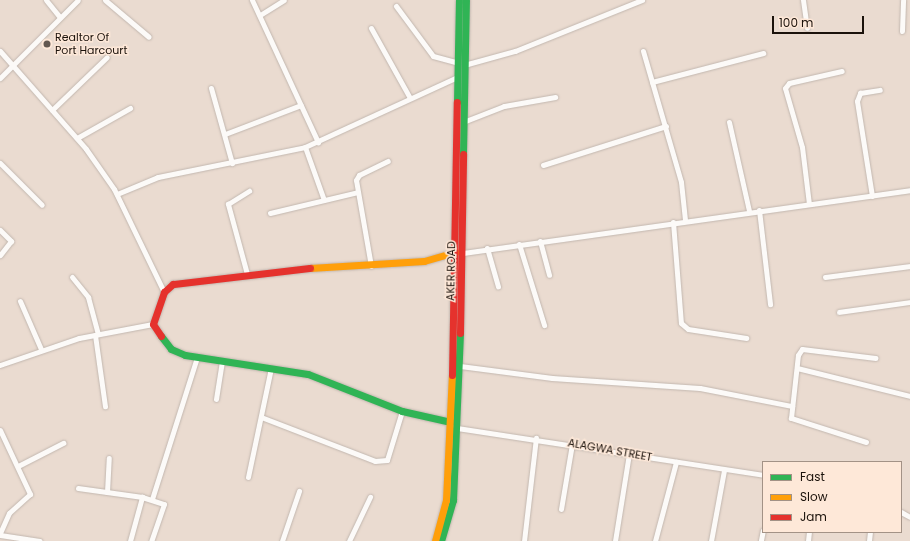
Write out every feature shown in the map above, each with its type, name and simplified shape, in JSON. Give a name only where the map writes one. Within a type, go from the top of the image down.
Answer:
[{"type":"street","points":[[46,0],[60,17]]},
{"type":"street","points":[[0,78],[78,0]]},
{"type":"street","points":[[105,0],[149,36]]},
{"type":"street","points":[[252,0],[318,142]]},
{"type":"street","points":[[260,15],[284,0]]},
{"type":"street","name":"AKER ROAD","points":[[459,0],[462,25]]},
{"type":"street","name":"AKER ROAD","points":[[435,541],[446,500],[451,422],[464,122],[460,64],[462,25],[466,0]]},
{"type":"street","points":[[396,6],[433,56],[460,64],[515,51],[642,0]]},
{"type":"street","points":[[803,0],[807,28]]},
{"type":"street","points":[[902,31],[903,0]]},
{"type":"street","points":[[371,28],[410,98]]},
{"type":"street","points":[[0,51],[77,138],[117,194],[164,292]]},
{"type":"street","points":[[644,51],[681,182],[685,220]]},
{"type":"street","points":[[652,82],[763,54]]},
{"type":"street","points":[[52,110],[106,57]]},
{"type":"street","name":"AKER ROAD","points":[[441,541],[453,500],[460,366],[457,77],[460,64]]},
{"type":"street","points":[[809,204],[802,147],[784,94],[785,88],[789,83],[842,71]]},
{"type":"street","points":[[117,194],[158,177],[232,163],[318,142],[457,77]]},
{"type":"street","points":[[211,88],[232,163]]},
{"type":"street","points":[[872,196],[857,101],[860,93],[880,90]]},
{"type":"street","points":[[464,122],[504,106],[556,97]]},
{"type":"street","points":[[225,134],[301,106]]},
{"type":"street","points":[[77,138],[130,108]]},
{"type":"street","points":[[729,122],[749,211]]},
{"type":"street","points":[[543,165],[666,126]]},
{"type":"street","points":[[305,146],[324,200]]},
{"type":"street","points":[[371,266],[358,192],[357,176],[388,161]]},
{"type":"street","points":[[0,163],[42,205]]},
{"type":"street","points":[[153,324],[164,292],[173,284],[247,274],[424,261],[459,252],[910,190]]},
{"type":"street","points":[[247,274],[228,204],[249,191]]},
{"type":"street","points":[[270,213],[358,192]]},
{"type":"street","points":[[759,210],[770,304]]},
{"type":"street","points":[[673,222],[681,323],[688,329],[746,338]]},
{"type":"street","points":[[0,230],[11,241],[0,255]]},
{"type":"street","points":[[540,241],[549,276]]},
{"type":"street","points":[[518,244],[544,325]]},
{"type":"street","points":[[487,248],[498,286]]},
{"type":"street","points":[[825,277],[910,266]]},
{"type":"street","points":[[72,276],[88,297],[97,334],[105,406]]},
{"type":"street","points":[[20,301],[40,349]]},
{"type":"street","points":[[839,312],[910,302]]},
{"type":"street","points":[[0,365],[40,349],[97,334],[153,324]]},
{"type":"street","points":[[153,324],[171,349],[196,357],[308,374],[402,411],[451,422]]},
{"type":"street","points":[[866,442],[830,429],[793,421],[792,406],[797,368],[802,349],[875,358]]},
{"type":"street","points":[[152,499],[196,357]]},
{"type":"street","points":[[216,399],[222,361]]},
{"type":"street","points":[[460,366],[552,378],[700,388],[792,406]]},
{"type":"street","points":[[248,477],[271,368]]},
{"type":"street","points":[[797,368],[910,396]]},
{"type":"street","points":[[261,417],[375,461],[387,460],[402,411]]},
{"type":"street","name":"ALAGWA STREET","points":[[457,428],[536,438],[724,470],[762,475]]},
{"type":"street","points":[[0,430],[30,494],[9,512],[0,534],[40,541]]},
{"type":"street","points":[[524,541],[536,438]]},
{"type":"street","points":[[18,466],[63,443]]},
{"type":"street","points":[[561,509],[572,444]]},
{"type":"street","points":[[615,541],[629,454]]},
{"type":"street","points":[[107,492],[109,458]]},
{"type":"street","points":[[655,541],[676,462]]},
{"type":"street","points":[[712,541],[724,470]]},
{"type":"street","points":[[78,488],[152,499],[165,507],[151,541]]},
{"type":"street","points":[[282,541],[299,491]]},
{"type":"street","points":[[130,541],[142,497]]},
{"type":"street","points":[[349,541],[370,497]]},
{"type":"traffic: fast","points":[[457,102],[459,0]]},
{"type":"traffic: fast","points":[[463,154],[466,0]]},
{"type":"traffic: fast","points":[[441,541],[453,500],[460,333]]},
{"type":"traffic: fast","points":[[161,336],[171,349],[185,355],[308,374],[402,411],[451,422]]},
{"type":"traffic: slow","points":[[310,268],[424,261],[456,252]]},
{"type":"traffic: slow","points":[[435,541],[446,500],[452,375]]},
{"type":"traffic: jam","points":[[452,375],[457,102]]},
{"type":"traffic: jam","points":[[460,333],[463,154]]},
{"type":"traffic: jam","points":[[161,336],[153,324],[164,292],[173,284],[310,268]]},
{"type":"place","name":"Realtor Of Port Harcourt","points":[[47,44]]}]
